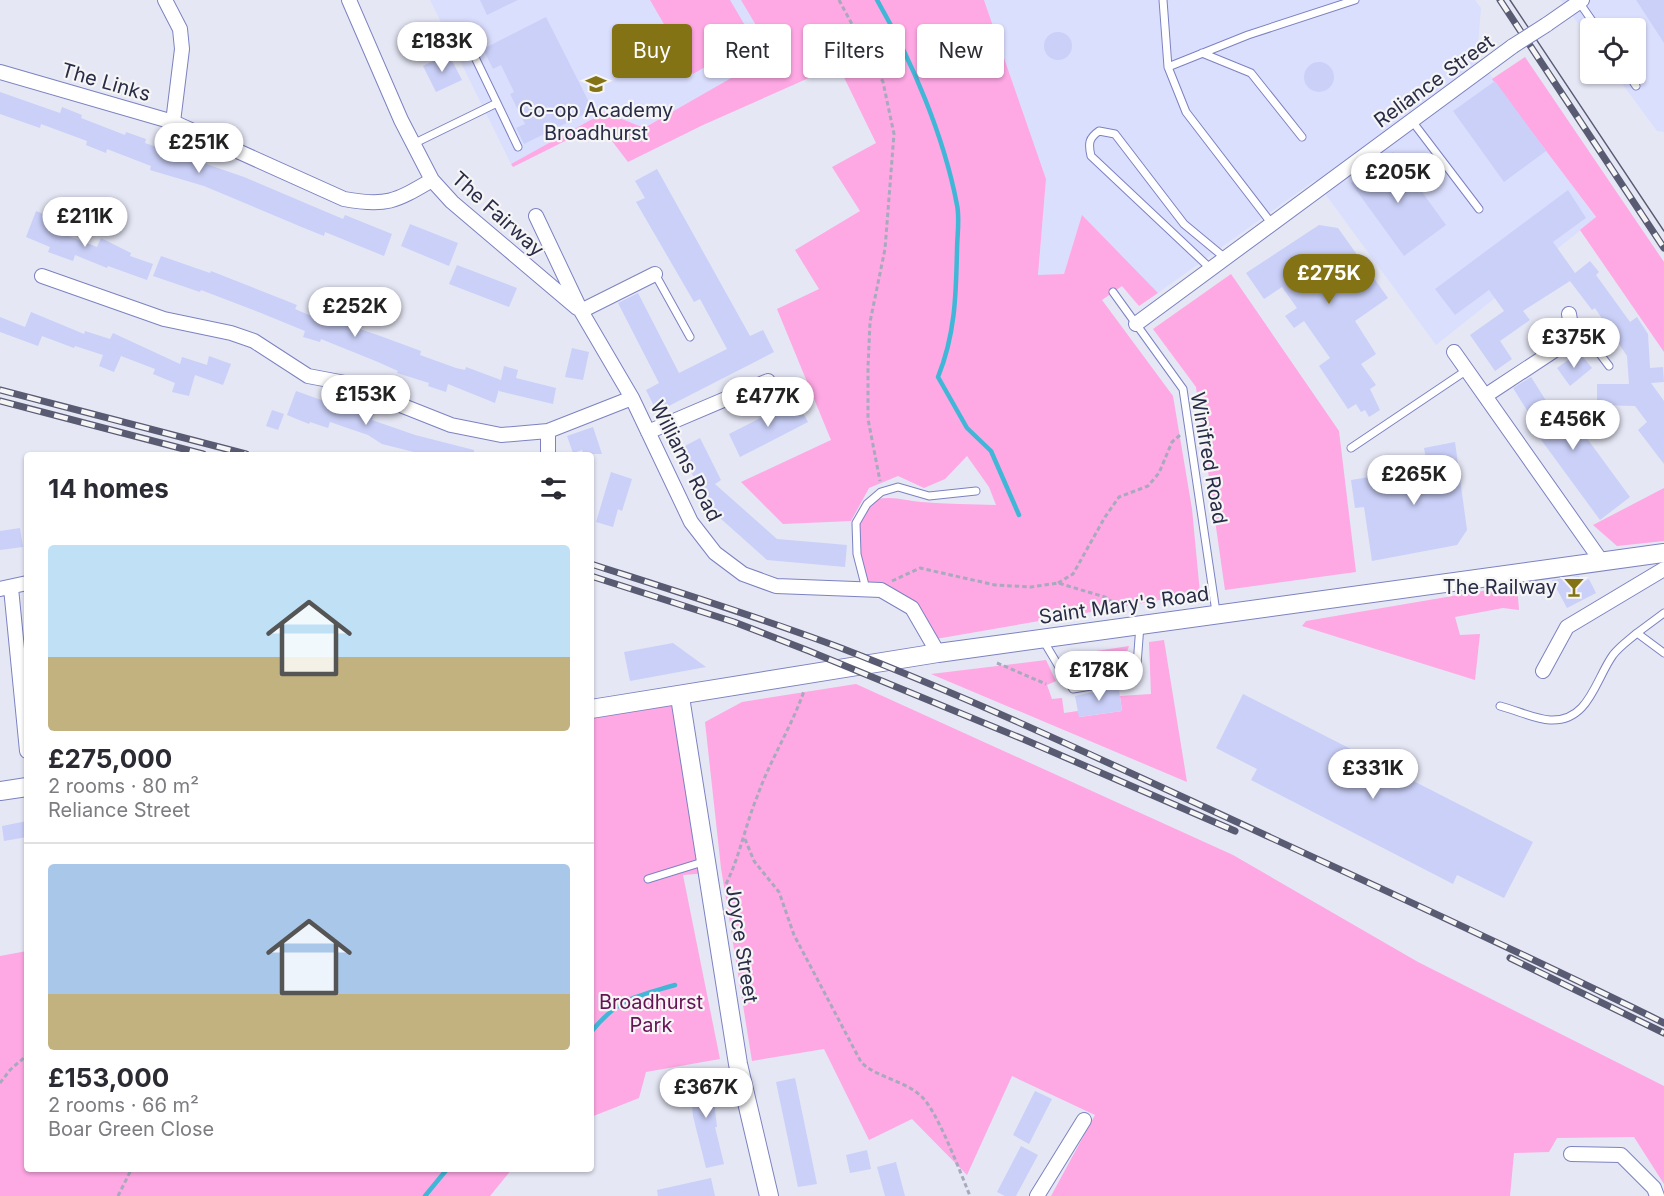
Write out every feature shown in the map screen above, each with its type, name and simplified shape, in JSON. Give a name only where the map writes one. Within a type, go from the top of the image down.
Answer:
[{"type":"street","points":[[165,0],[180,29],[182,49],[173,122]]},
{"type":"street","name":"The Fairway","points":[[349,0],[413,144],[432,180],[452,202],[581,311]]},
{"type":"street","name":"Reliance Street","points":[[1136,324],[1513,46],[1580,1]]},
{"type":"street","name":"The Links","points":[[0,72],[173,122],[345,199],[374,204],[399,200],[432,180]]},
{"type":"street","name":"Williams Road","points":[[536,216],[581,311],[632,398],[691,522],[714,553],[743,574],[776,586],[881,590],[912,608],[938,653]]},
{"type":"street","points":[[581,311],[655,274]]},
{"type":"street","points":[[42,276],[164,319],[246,338],[308,376],[345,383],[452,425],[501,435],[548,431],[632,398]]},
{"type":"street","points":[[1569,314],[1569,329],[1573,338],[1592,349]]},
{"type":"street","points":[[1485,396],[1573,338]]},
{"type":"street","points":[[1454,352],[1602,562]]},
{"type":"street","points":[[648,432],[768,381]]},
{"type":"street","points":[[548,431],[548,452]]},
{"type":"street","name":"Saint Mary's Road","points":[[594,709],[680,697],[938,653],[1664,553]]},
{"type":"street","points":[[1543,671],[1567,627],[1664,569]]},
{"type":"street","points":[[24,584],[6,589],[24,728]]},
{"type":"street","name":"Joyce Street","points":[[680,697],[738,1064],[769,1196]]},
{"type":"street","points":[[0,791],[24,787]]},
{"type":"street","points":[[1037,1196],[1084,1120]]},
{"type":"street","points":[[1571,1154],[1621,1155],[1654,1188],[1657,1196]]},
{"type":"lane","points":[[1163,0],[1168,67],[1186,112],[1272,224]]},
{"type":"lane","points":[[1168,67],[1248,35],[1355,0]]},
{"type":"lane","points":[[1580,1],[1591,18]]},
{"type":"lane","points":[[469,45],[518,147]]},
{"type":"lane","points":[[1202,53],[1251,73],[1302,137]]},
{"type":"lane","points":[[413,144],[497,103]]},
{"type":"lane","points":[[1412,120],[1479,209]]},
{"type":"lane","points":[[1210,269],[1091,156],[1089,144],[1092,136],[1099,131],[1115,134],[1184,224],[1225,258]]},
{"type":"lane","points":[[655,274],[690,337]]},
{"type":"lane","name":"Winifred Road","points":[[1113,292],[1183,389],[1217,615]]},
{"type":"lane","points":[[1592,349],[1597,351],[1609,366]]},
{"type":"lane","points":[[1351,448],[1467,370]]},
{"type":"lane","points":[[866,589],[857,554],[855,524],[867,504],[881,492],[898,487],[929,496],[976,491]]},
{"type":"lane","points":[[1500,706],[1549,720],[1571,718],[1587,705],[1599,676],[1615,652],[1664,613]]},
{"type":"lane","points":[[1042,639],[1073,688],[1133,679],[1137,666],[1140,625]]},
{"type":"lane","points":[[1637,633],[1664,653]]},
{"type":"lane","points":[[1065,677],[1137,666]]},
{"type":"lane","points":[[648,879],[706,861]]},
{"type":"path","points":[[839,0],[883,82],[894,134],[885,249],[870,322],[868,368],[868,419],[881,492]]},
{"type":"path","points":[[881,590],[896,578],[920,567],[995,585],[1031,587],[1058,583],[1073,574],[1119,497],[1148,486],[1159,473],[1172,442],[1190,425]]},
{"type":"path","points":[[1058,583],[1105,597],[1120,607]]},
{"type":"path","points":[[979,648],[1001,667],[1046,684]]},
{"type":"path","points":[[714,910],[740,857],[756,798],[794,720],[810,675]]},
{"type":"path","points":[[745,839],[754,861],[779,892],[794,935],[861,1062],[871,1071],[922,1096],[942,1130],[970,1196]]},
{"type":"path","points":[[0,1083],[24,1058]]},
{"type":"path","points":[[118,1196],[130,1172]]},
{"type":"shaded area","name":"Co-op Academy Broadhurst","points":[[430,0],[741,0],[755,24],[704,24],[704,78],[732,78],[644,128],[605,112],[511,164]]},
{"type":"shaded area","points":[[984,0],[1475,0],[1481,8],[1477,57],[1596,218],[1436,345],[1315,180],[1158,293],[1082,216],[1064,274],[1038,276],[1046,179],[1004,58],[1004,24],[992,24]]},
{"type":"shaded area","points":[[1561,0],[1664,0],[1664,132],[1657,131],[1622,84],[1646,84],[1646,18],[1580,18],[1580,26]]},
{"type":"green space","points":[[650,0],[730,0],[744,24],[704,24],[704,68],[693,74],[692,24],[664,24]]},
{"type":"green space","points":[[741,0],[984,0],[992,24],[917,24],[917,78],[1004,78],[1004,58],[1046,179],[1038,275],[1064,274],[1082,215],[1158,293],[1139,306],[1122,286],[1102,300],[1173,396],[1192,509],[1200,593],[930,640],[912,608],[866,589],[857,548],[858,519],[864,508],[874,501],[889,498],[930,503],[996,505],[989,487],[967,456],[945,479],[924,488],[898,476],[869,488],[851,521],[783,524],[741,482],[831,440],[777,309],[819,289],[795,250],[860,211],[832,167],[876,143],[844,78],[905,78],[905,24],[803,24],[803,78],[809,78],[703,125],[628,162],[599,124],[513,167],[511,164],[605,112],[644,128],[731,78],[791,78],[791,24],[755,24]]},
{"type":"green space","points":[[1525,57],[1664,262],[1664,352],[1580,230],[1596,217],[1492,79]]},
{"type":"green space","points":[[1231,274],[1339,431],[1356,572],[1225,590],[1196,387],[1153,329]]},
{"type":"green space","points":[[1664,488],[1664,541],[1617,546],[1593,525]]},
{"type":"green space","points":[[1517,585],[1519,610],[1503,608],[1455,617],[1460,635],[1480,634],[1475,680],[1302,626],[1306,621]]},
{"type":"green space","points":[[1164,640],[1187,782],[931,674],[1046,660],[1056,681],[1047,685],[1052,699],[1062,698],[1064,713],[1078,711],[1080,717],[1122,711],[1120,696],[1151,694],[1149,642]]},
{"type":"green space","points":[[1129,646],[1127,652],[1070,662],[1063,656]]},
{"type":"green space","points":[[856,684],[1233,855],[1418,962],[1664,1086],[1664,1184],[1634,1137],[1557,1138],[1549,1152],[1514,1153],[1510,1196],[1051,1196],[1095,1115],[1012,1076],[967,1175],[912,1119],[869,1140],[824,1049],[752,1061],[721,868],[705,722],[742,702]]},
{"type":"green space","name":"Broadhurst Park","points":[[680,697],[708,873],[683,875],[720,1059],[646,1072],[639,1098],[594,1116],[594,709]]},
{"type":"green space","points":[[24,952],[24,1172],[510,1172],[490,1196],[0,1196],[0,956]]},
{"type":"building","points":[[480,0],[518,0],[487,15]]},
{"type":"building","points":[[1636,0],[1664,0],[1664,43]]},
{"type":"building","points":[[546,17],[593,110],[524,144],[516,128],[525,124],[510,94],[514,92],[501,65],[493,69],[483,49]]},
{"type":"building","points":[[1058,32],[1068,36],[1072,46],[1068,56],[1058,60],[1048,56],[1044,46],[1048,36]]},
{"type":"building","points":[[448,53],[462,80],[436,92],[423,66]]},
{"type":"building","points":[[1319,62],[1325,63],[1333,71],[1333,83],[1325,91],[1319,92],[1313,91],[1305,83],[1304,77],[1305,71],[1313,63]]},
{"type":"building","points":[[1495,81],[1546,151],[1504,182],[1453,111]]},
{"type":"building","points":[[0,92],[60,113],[62,107],[82,115],[81,118],[125,135],[126,132],[146,139],[145,143],[244,177],[343,219],[345,215],[392,234],[384,256],[325,232],[324,236],[204,186],[150,170],[151,166],[107,149],[106,153],[86,145],[87,141],[41,124],[40,128],[0,114]]},
{"type":"building","points":[[1393,152],[1446,225],[1404,256],[1351,183]]},
{"type":"building","points":[[657,169],[750,336],[763,330],[774,352],[657,412],[646,390],[659,383],[618,303],[638,293],[679,373],[727,349],[700,299],[694,302],[636,202],[645,198],[635,181]]},
{"type":"building","points":[[1568,190],[1586,218],[1553,242],[1575,273],[1590,261],[1599,272],[1596,275],[1630,322],[1637,317],[1648,334],[1650,368],[1663,367],[1664,382],[1651,383],[1664,401],[1664,464],[1638,430],[1647,422],[1635,406],[1597,405],[1597,384],[1629,384],[1627,356],[1595,308],[1592,310],[1570,281],[1523,311],[1530,320],[1500,341],[1512,359],[1495,371],[1470,335],[1504,311],[1489,290],[1455,315],[1435,289]]},
{"type":"building","points":[[36,211],[57,219],[53,230],[97,247],[101,238],[131,253],[130,256],[153,264],[147,280],[75,255],[73,261],[48,252],[50,247],[26,237]]},
{"type":"building","points":[[410,224],[458,243],[449,266],[401,246]]},
{"type":"building","points":[[1319,225],[1338,228],[1388,298],[1355,321],[1376,354],[1361,364],[1376,385],[1370,389],[1380,410],[1369,417],[1365,410],[1361,412],[1356,404],[1348,409],[1319,366],[1330,358],[1304,321],[1294,328],[1285,316],[1297,308],[1282,287],[1264,299],[1246,273]]},
{"type":"building","points":[[161,256],[210,273],[211,271],[297,305],[295,309],[309,315],[333,323],[334,320],[383,337],[421,351],[420,355],[456,368],[465,370],[466,367],[501,380],[504,366],[518,370],[516,378],[556,388],[553,404],[499,391],[499,389],[495,403],[448,384],[446,392],[428,386],[429,383],[397,373],[398,371],[378,362],[321,339],[320,342],[303,337],[305,331],[261,313],[201,290],[200,292],[153,276]]},
{"type":"building","points":[[457,265],[517,288],[509,307],[449,284]]},
{"type":"building","points":[[31,312],[84,334],[85,331],[110,339],[113,333],[180,364],[182,357],[207,365],[209,356],[231,364],[223,385],[195,375],[189,396],[172,392],[175,383],[153,374],[155,369],[121,356],[114,372],[99,366],[103,355],[75,346],[74,348],[42,336],[38,346],[0,332],[0,317],[25,327]]},
{"type":"building","points":[[572,348],[589,352],[583,380],[565,377]]},
{"type":"building","points":[[1579,352],[1592,368],[1570,386],[1557,368]]},
{"type":"building","points":[[1531,377],[1552,410],[1561,403],[1630,497],[1600,520],[1531,426],[1535,423],[1513,388]]},
{"type":"building","points":[[296,391],[355,412],[357,405],[375,411],[372,420],[415,435],[474,450],[474,452],[414,452],[382,444],[368,435],[330,422],[328,428],[310,422],[309,424],[287,415]]},
{"type":"building","points":[[796,400],[808,422],[740,457],[729,434]]},
{"type":"building","points":[[272,410],[284,414],[278,430],[266,426]]},
{"type":"building","points":[[593,427],[602,454],[582,450],[573,452],[567,436]]},
{"type":"building","points":[[700,438],[721,480],[715,484],[777,539],[847,545],[845,567],[767,560],[711,510],[679,449]]},
{"type":"building","points":[[1455,442],[1467,530],[1457,545],[1372,561],[1364,507],[1355,508],[1351,480],[1388,474],[1385,462],[1400,459],[1402,473],[1428,469],[1424,448]]},
{"type":"building","points":[[611,472],[632,479],[622,511],[618,509],[613,527],[596,522]]},
{"type":"building","points":[[20,528],[23,547],[0,550],[0,531]]},
{"type":"building","name":"The Railway","points":[[1579,576],[1582,582],[1589,579],[1596,593],[1567,608],[1552,580]]},
{"type":"building","points":[[673,643],[706,667],[630,681],[624,652]]},
{"type":"building","points":[[1117,653],[1119,662],[1086,668],[1085,658]]},
{"type":"building","points":[[1122,686],[1123,689],[1119,690],[1122,711],[1079,717],[1075,696]]},
{"type":"building","points":[[1243,694],[1533,842],[1504,898],[1457,875],[1453,884],[1251,780],[1257,769],[1216,748]]},
{"type":"building","points":[[24,822],[24,838],[4,841],[2,826]]},
{"type":"building","points":[[711,1074],[717,1127],[715,1127],[724,1164],[706,1168],[693,1116],[689,1075]]},
{"type":"building","points":[[795,1078],[817,1184],[798,1187],[776,1082]]},
{"type":"building","points":[[1035,1091],[1052,1099],[1029,1144],[1013,1135]]},
{"type":"building","points":[[1021,1146],[1038,1155],[1016,1196],[1005,1196],[997,1192]]},
{"type":"building","points":[[867,1150],[871,1169],[850,1173],[846,1155]]},
{"type":"building","points":[[896,1162],[905,1196],[885,1196],[877,1167]]},
{"type":"building","points":[[711,1178],[715,1196],[658,1196],[657,1190]]},
{"type":"waterway","points":[[877,0],[925,100],[944,152],[957,205],[954,315],[948,346],[938,377],[967,428],[991,451],[1019,515]]},
{"type":"waterway","points":[[594,1029],[610,1012],[628,1000],[675,985]]},
{"type":"waterway","points":[[425,1196],[445,1172]]},
{"type":"tram line","points":[[1510,0],[1664,231]]},
{"type":"railway","points":[[1500,0],[1664,248]]},
{"type":"railway","points":[[0,390],[238,452]]},
{"type":"railway","points":[[0,401],[195,452]]},
{"type":"railway","points":[[594,565],[717,604],[841,648],[945,690],[1406,900],[1664,1023]]},
{"type":"railway","points":[[594,577],[734,622],[809,651],[1023,739],[1235,831]]},
{"type":"railway","points":[[1510,958],[1664,1033]]},
{"type":"place","name":"Co-op Academy Broadhurst","points":[[596,84]]},
{"type":"place","name":"The Railway","points":[[1574,587]]}]
